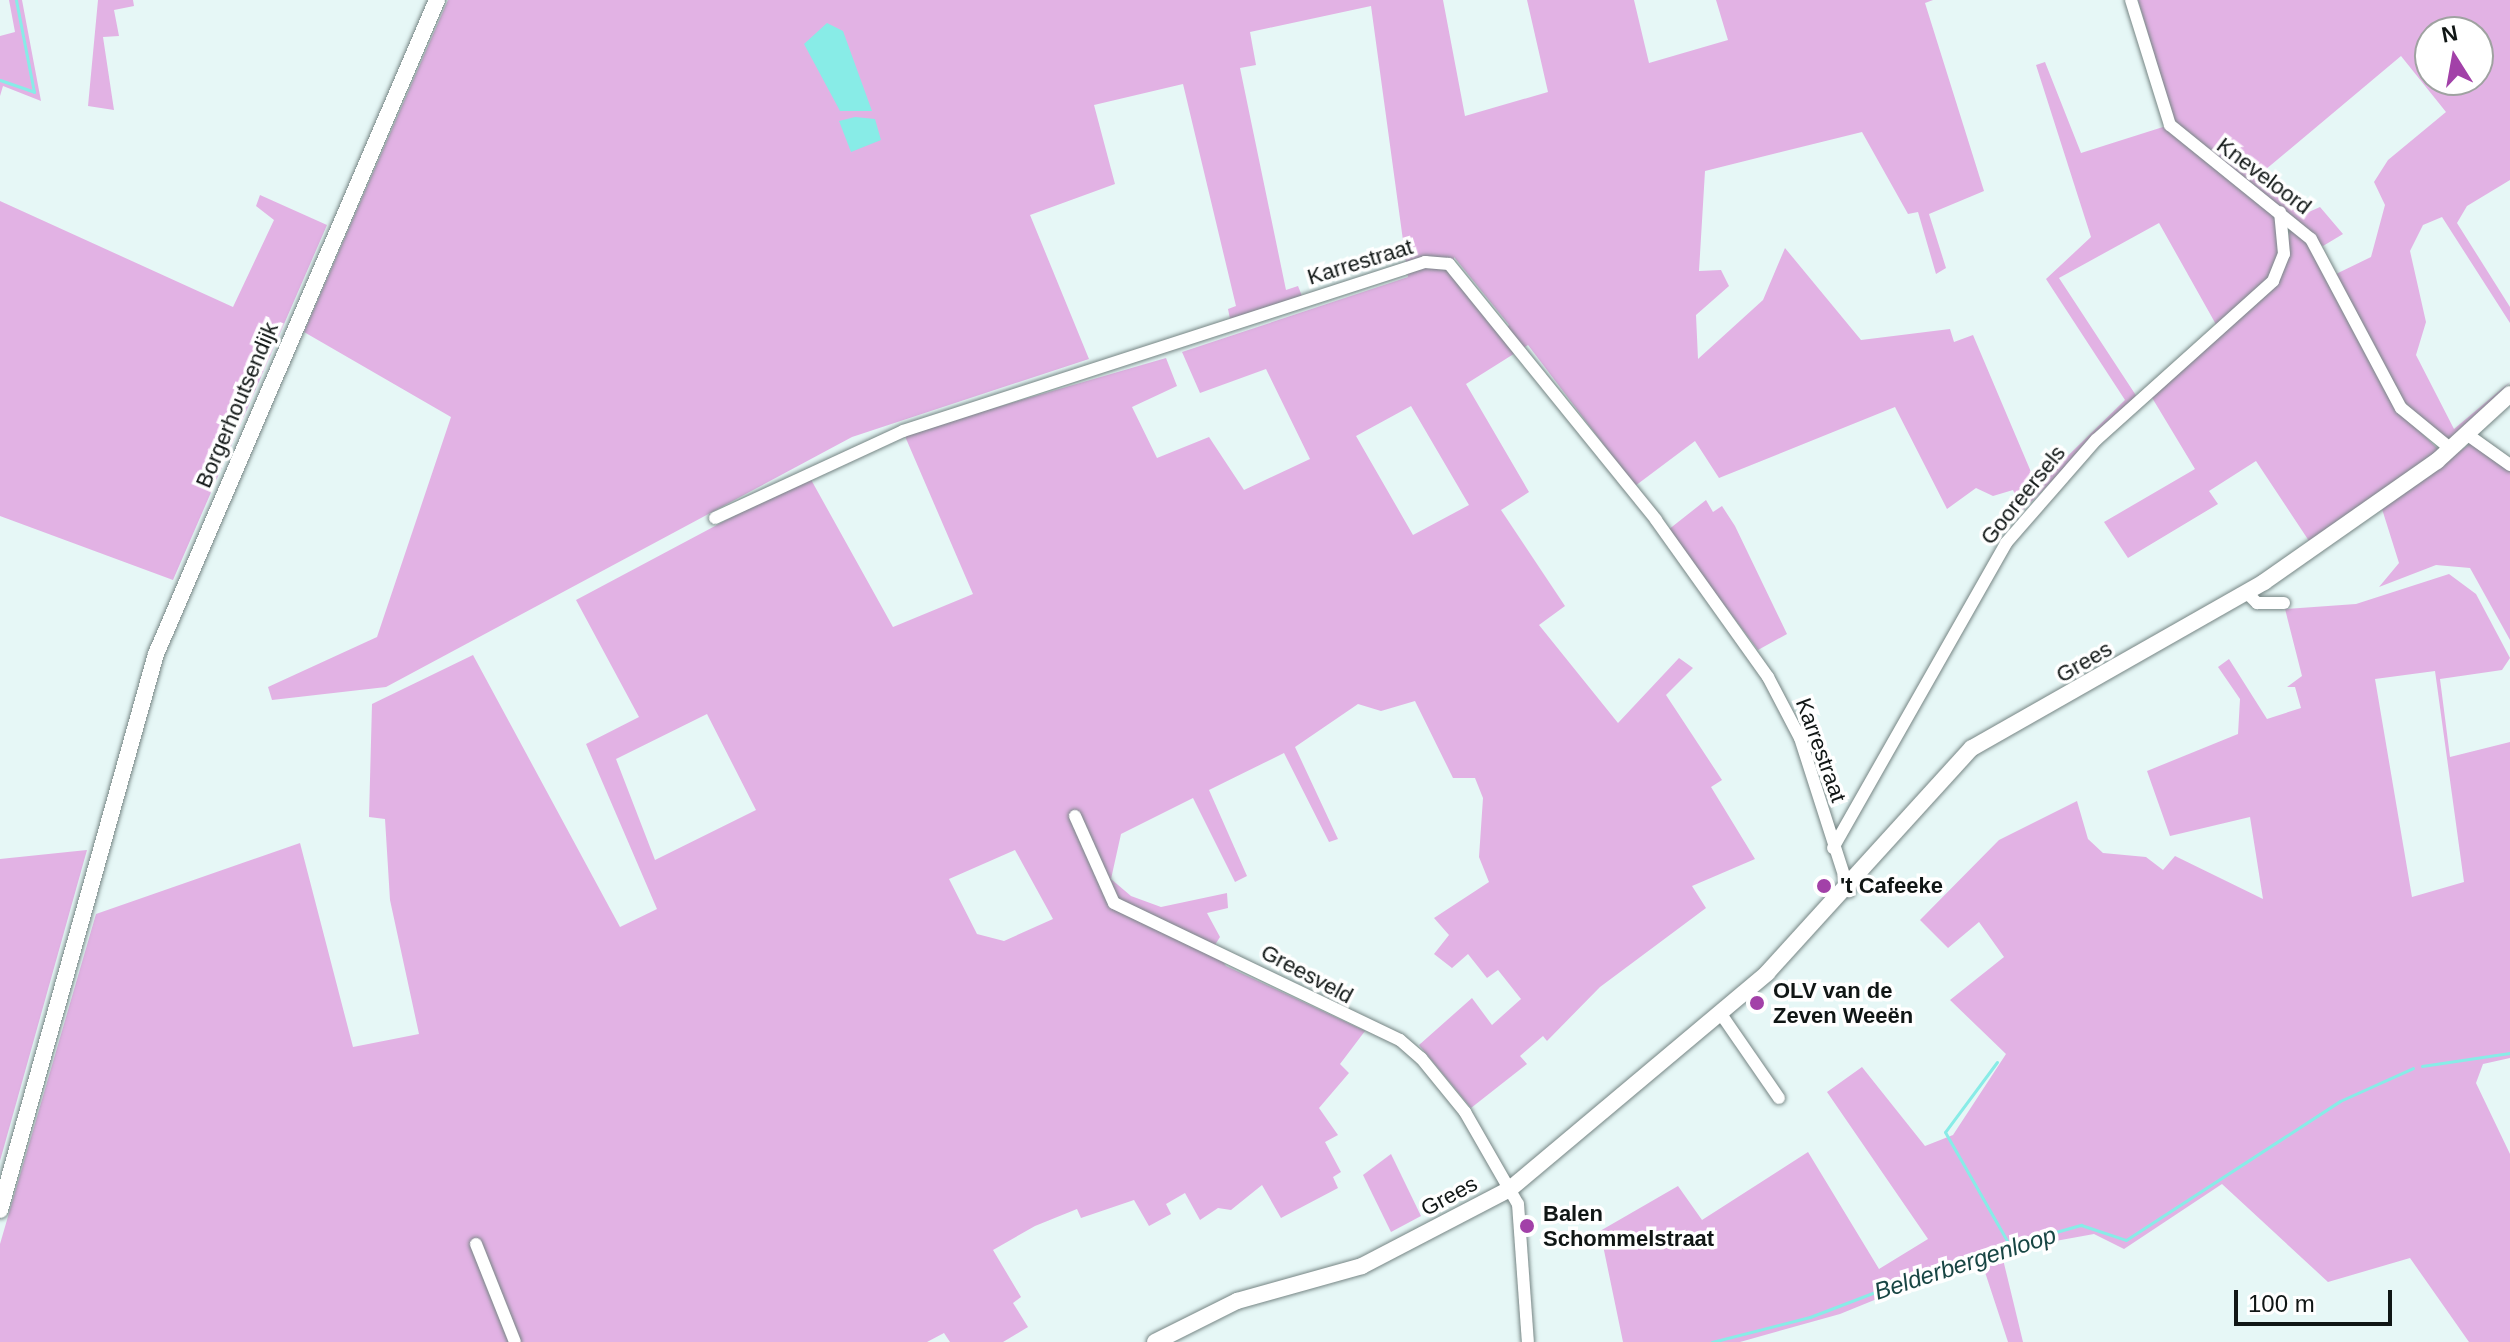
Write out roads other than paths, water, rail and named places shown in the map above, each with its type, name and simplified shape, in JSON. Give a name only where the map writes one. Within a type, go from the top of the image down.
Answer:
[{"type":"street","name":"Borgerhoutsendijk","points":[[0,1210],[173,608],[437,0]]},
{"type":"street","name":"Kneveloord","points":[[2131,0],[2170,125],[2280,212],[2320,252],[2401,408],[2451,449]]},
{"type":"street","name":"Gooreersels","points":[[1833,848],[2006,543],[2096,440],[2273,281],[2284,254],[2280,212]]},
{"type":"street","name":"Karrestraat","points":[[715,518],[874,441],[1437,260],[1458,272],[1734,624],[1792,718],[1849,891]]},
{"type":"street","name":"Grees","points":[[1155,1342],[1237,1301],[1362,1266],[1510,1189],[1721,1014],[1849,891],[1972,748],[2246,592],[2451,449],[2510,394]]},
{"type":"street","points":[[2468,435],[2510,465]]},
{"type":"street","points":[[2246,592],[2257,603],[2284,603]]},
{"type":"street","name":"Greesveld","points":[[1075,816],[1114,903],[1412,1049],[1455,1097],[1510,1189],[1521,1214],[1528,1342]]},
{"type":"street","points":[[1721,1014],[1779,1098]]},
{"type":"street","points":[[476,1244],[515,1342]]},
{"type":"water","points":[[827,23],[843,31],[872,111],[840,111],[804,44]]},
{"type":"water","points":[[855,117],[875,119],[881,140],[851,152],[839,121]]},
{"type":"waterway","points":[[0,80],[34,92],[16,0]]},
{"type":"waterway","name":"Belderbergenloop","points":[[2422,1066],[2510,1053]]},
{"type":"waterway","points":[[1997,1062],[1945,1132],[2010,1246]]},
{"type":"waterway","name":"Belderbergenloop","points":[[1712,1342],[1810,1317],[1964,1258],[2081,1225],[2126,1240],[2340,1101],[2413,1068]]},
{"type":"place","name":"'t Cafeeke","points":[[1824,886]]},
{"type":"place","name":"OLV van de Zeven Weeën","points":[[1757,1003]]},
{"type":"place","name":"Balen Schommelstraat","points":[[1527,1226]]}]
